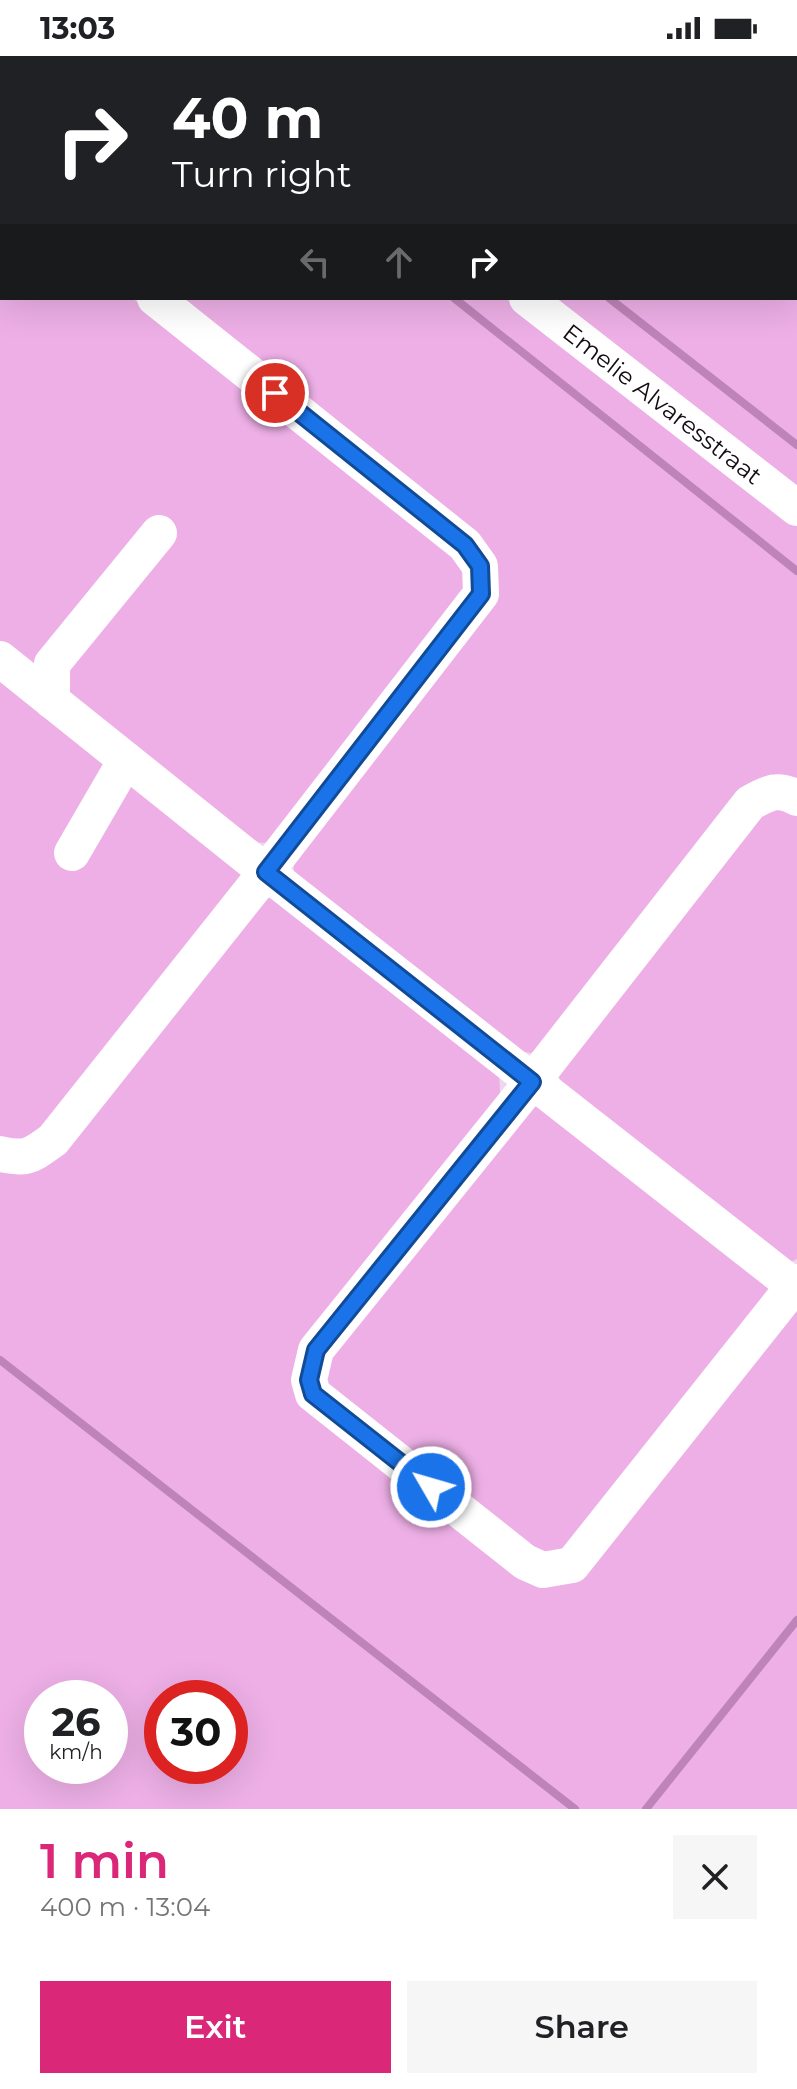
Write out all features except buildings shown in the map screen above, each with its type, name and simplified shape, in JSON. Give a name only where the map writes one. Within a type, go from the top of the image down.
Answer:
[{"type":"street","points":[[0,1154],[21,1159],[53,1140],[481,594],[480,566],[465,545],[158,300]]},
{"type":"street","name":"Emelie Alvaresstraat","points":[[530,300],[797,508]]},
{"type":"street","points":[[52,701],[52,664],[159,533]]},
{"type":"street","points":[[0,659],[532,1082],[795,1284],[572,1565],[543,1570],[525,1562],[313,1394],[309,1380],[316,1350],[532,1082],[750,803],[772,791],[797,798]]},
{"type":"street","points":[[72,853],[126,760]]},
{"type":"shaded area","points":[[0,300],[135,300],[461,554],[471,593],[277,839],[263,843],[249,841],[0,644]]},
{"type":"shaded area","points":[[172,300],[509,300],[797,526],[797,785],[783,777],[549,1045],[531,1053],[511,1050],[295,878],[293,862],[494,587]]},
{"type":"shaded area","points":[[555,300],[797,300],[797,491]]},
{"type":"shaded area","points":[[0,675],[105,755],[114,794],[136,783],[243,876],[33,1143],[0,1141]]},
{"type":"shaded area","points":[[797,809],[797,1259],[789,1263],[561,1085],[557,1067],[756,810]]},
{"type":"shaded area","points":[[268,898],[285,901],[499,1072],[500,1091],[496,1111],[297,1368],[538,1581],[797,1301],[797,1809],[0,1809],[0,1166],[7,1169]]},
{"type":"shaded area","points":[[537,1106],[769,1286],[768,1299],[565,1557],[549,1561],[322,1383],[328,1351],[523,1110]]},
{"type":"waterway","points":[[457,300],[797,571]]},
{"type":"waterway","points":[[612,300],[797,445]]},
{"type":"waterway","points":[[0,1360],[575,1809]]},
{"type":"waterway","points":[[646,1809],[797,1620]]},
{"type":"route","points":[[275,393],[465,545],[480,566],[481,594],[266,872],[532,1082],[316,1350],[309,1380],[313,1394],[431,1487]]}]
